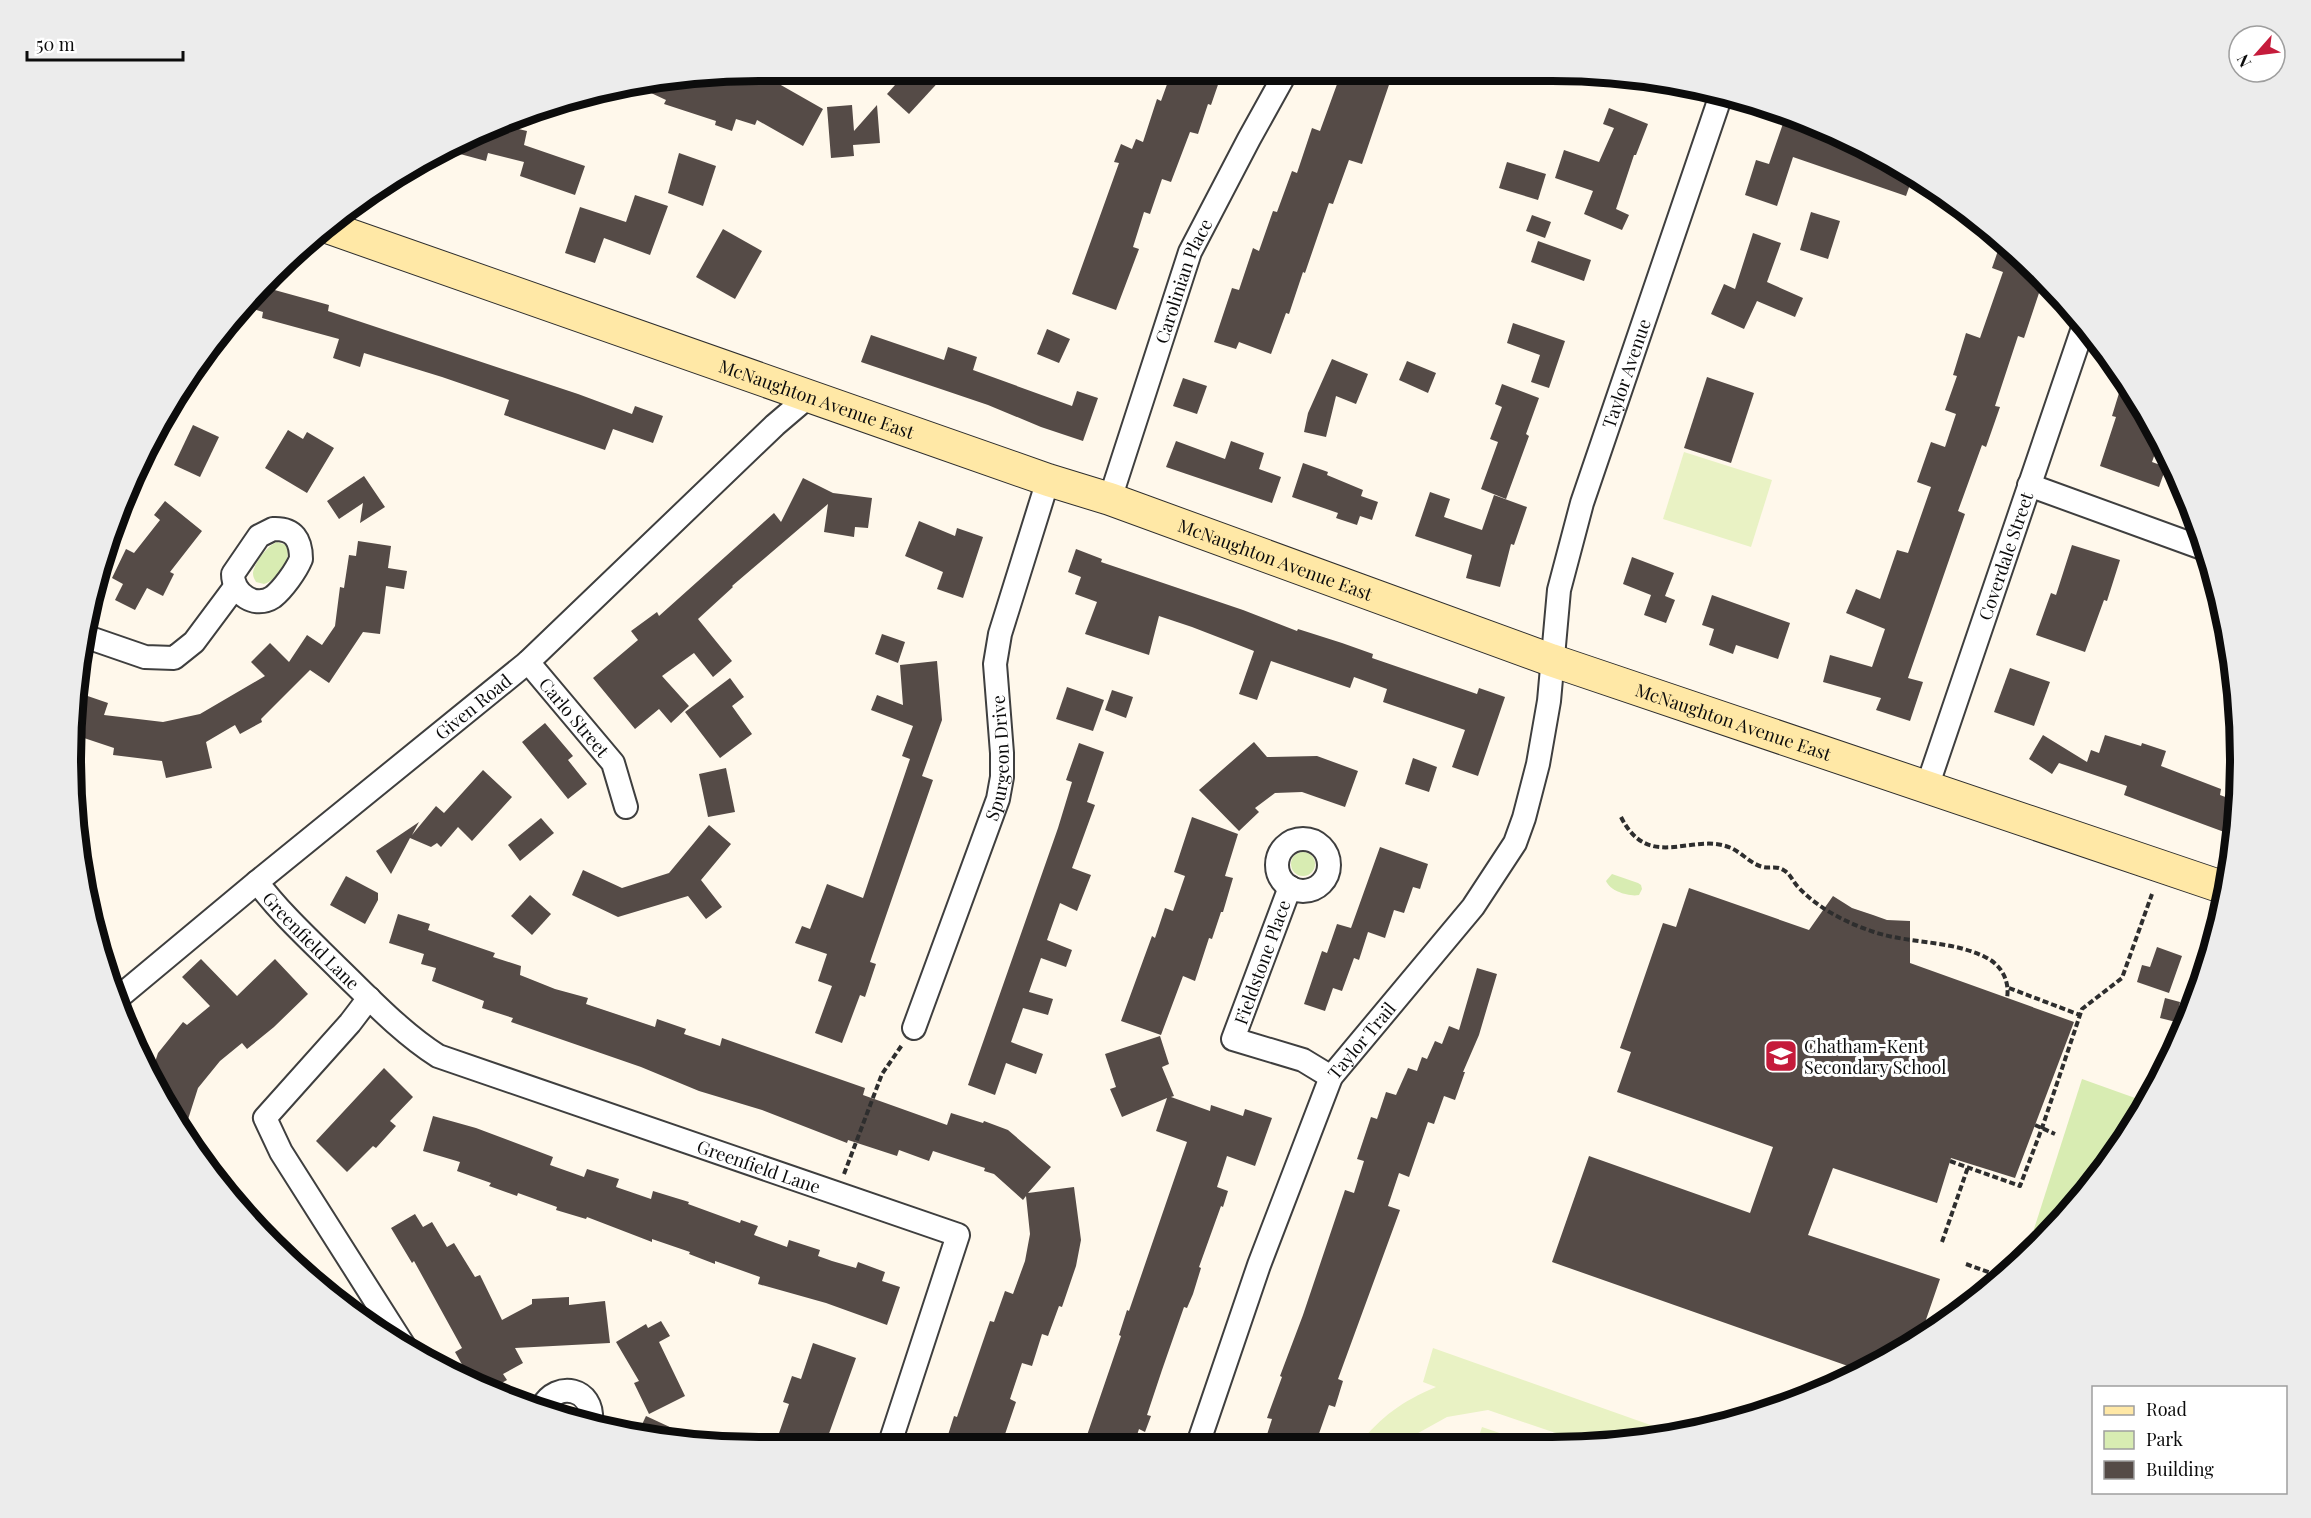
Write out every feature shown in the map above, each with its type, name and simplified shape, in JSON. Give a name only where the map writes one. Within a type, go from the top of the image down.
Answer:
[{"type":"main road","name":"McNaughton Avenue East","points":[[335,230],[1110,500],[1551,660],[2218,886]]},
{"type":"street","name":"Carolinian Place","points":[[1110,500],[1190,252],[1248,139],[1281,81]]},
{"type":"street","name":"Taylor Avenue","points":[[1551,660],[1559,590],[1582,503],[1719,102]]},
{"type":"street","name":"Coverdale Street","points":[[1926,787],[2081,335]]},
{"type":"street","name":"Given Road","points":[[123,993],[528,662],[808,396]]},
{"type":"street","name":"Spurgeon Drive","points":[[914,1028],[998,799],[1002,777],[1002,753],[995,664],[1000,634],[1048,480]]},
{"type":"street","points":[[2029,485],[2195,545]]},
{"type":"street","points":[[92,639],[145,657],[174,658],[194,642],[236,587]]},
{"type":"street","name":"Taylor Trail","points":[[1200,1437],[1259,1265],[1331,1077],[1473,908],[1515,843],[1538,764],[1549,701],[1551,660]]},
{"type":"street","name":"Carlo Street","points":[[528,662],[613,763],[626,807]]},
{"type":"street","name":"Greenfield Lane","points":[[257,882],[276,907],[369,998],[421,1045],[438,1056],[958,1235],[892,1437]]},
{"type":"street","name":"Fieldstone Place","points":[[1290,888],[1233,1039],[1304,1060],[1331,1077]]},
{"type":"street","name":"Greenfield Lane","points":[[369,998],[350,1023],[265,1118],[280,1152],[394,1330]]},
{"type":"street","points":[[544,1402],[553,1394],[570,1390],[586,1399],[592,1416]]},
{"type":"path","points":[[1621,817],[1631,832],[1654,846],[1674,848],[1713,843],[1731,848],[1758,865],[1780,868],[1791,876],[1797,887],[1819,905],[1874,932],[1959,947],[1987,957],[1999,968],[2008,988],[2007,998]]},
{"type":"path","points":[[1950,1161],[2020,1186],[2082,1009],[2122,978],[2152,894]]},
{"type":"path","points":[[2008,988],[2080,1015]]},
{"type":"path","points":[[837,1195],[882,1074],[914,1028]]},
{"type":"path","points":[[2035,1125],[2055,1134]]},
{"type":"path","points":[[1942,1242],[1968,1167]]},
{"type":"path","points":[[1966,1264],[1993,1274]]},
{"type":"green space","points":[[1684,452],[1772,480],[1751,547],[1663,519]]},
{"type":"green space","points":[[277,542],[286,545],[288,551],[283,568],[269,582],[264,584],[256,582],[253,573],[256,564],[266,550]]},
{"type":"green space","points":[[1303,852],[1311,856],[1315,864],[1311,872],[1303,876],[1295,872],[1291,864],[1295,856]]},
{"type":"green space","points":[[1612,874],[1641,885],[1639,895],[1625,894],[1611,888],[1606,881]]},
{"type":"green space","points":[[2082,1079],[2138,1099],[2090,1172],[2031,1238]]},
{"type":"green space","points":[[1433,1348],[1659,1428],[1596,1436],[1567,1437],[1488,1410],[1447,1417],[1411,1437],[1365,1437],[1393,1410],[1436,1387],[1423,1382]]},
{"type":"green space","points":[[1482,1427],[1511,1437],[1479,1437]]},
{"type":"building","points":[[774,81],[823,109],[803,146],[757,120],[755,125],[736,119],[732,131],[715,125],[716,121],[664,104],[666,100],[647,91],[715,82]]},
{"type":"building","points":[[899,81],[939,81],[909,114],[887,94]]},
{"type":"building","points":[[1168,81],[1219,81],[1211,105],[1208,104],[1198,134],[1190,132],[1171,182],[1162,179],[1150,214],[1144,212],[1133,247],[1139,249],[1116,310],[1072,294],[1119,163],[1114,162],[1121,144],[1132,149],[1136,139],[1143,142],[1157,99],[1161,101]]},
{"type":"building","points":[[1338,81],[1390,81],[1362,164],[1349,160],[1333,204],[1329,203],[1305,273],[1303,272],[1289,314],[1286,313],[1271,354],[1239,342],[1236,349],[1214,342],[1232,288],[1239,290],[1253,248],[1259,251],[1273,211],[1277,212],[1292,171],[1297,173],[1312,128],[1320,131]]},
{"type":"building","points":[[852,105],[854,131],[877,105],[880,143],[853,145],[854,156],[831,158],[827,107]]},
{"type":"building","points":[[1609,108],[1648,124],[1636,155],[1634,155],[1616,209],[1629,215],[1622,230],[1584,214],[1593,191],[1555,178],[1564,150],[1599,162],[1614,128],[1603,124]]},
{"type":"building","points":[[1783,122],[1852,151],[1910,184],[1906,196],[1793,157],[1777,206],[1745,195],[1756,160],[1769,164]]},
{"type":"building","points":[[513,128],[527,131],[524,145],[585,166],[575,195],[520,176],[524,162],[488,153],[486,161],[456,153]]},
{"type":"building","points":[[679,153],[716,166],[703,206],[668,193]]},
{"type":"building","points":[[1507,162],[1546,174],[1538,200],[1499,188]]},
{"type":"building","points":[[635,195],[668,206],[650,255],[604,238],[595,263],[565,253],[580,207],[626,222]]},
{"type":"building","points":[[1811,212],[1840,221],[1828,259],[1800,250]]},
{"type":"building","points":[[1532,215],[1551,222],[1545,238],[1526,231]]},
{"type":"building","points":[[723,229],[762,251],[735,299],[696,277]]},
{"type":"building","points":[[1753,233],[1781,243],[1767,282],[1803,298],[1795,317],[1757,301],[1744,329],[1711,314],[1724,284],[1735,289]]},
{"type":"building","points":[[1538,241],[1591,260],[1584,281],[1531,262]]},
{"type":"building","points":[[1999,249],[2040,289],[2024,338],[2018,336],[1995,406],[2000,407],[1986,447],[1982,445],[1958,511],[1965,514],[1908,678],[1923,682],[1910,721],[1876,710],[1881,698],[1823,682],[1830,655],[1872,667],[1885,629],[1846,613],[1856,589],[1880,599],[1897,550],[1908,553],[1931,487],[1917,482],[1931,442],[1945,447],[1956,414],[1945,410],[1957,376],[1953,375],[1966,333],[1980,338],[2003,272],[1992,268]]},
{"type":"building","points":[[271,289],[329,305],[328,311],[632,414],[635,406],[663,416],[653,443],[613,429],[605,450],[504,415],[509,400],[442,377],[364,353],[360,367],[333,358],[339,339],[262,318],[263,312],[252,309]]},
{"type":"building","points":[[1513,323],[1565,341],[1549,388],[1531,382],[1540,355],[1507,343]]},
{"type":"building","points":[[1047,329],[1070,339],[1059,363],[1037,354]]},
{"type":"building","points":[[871,335],[944,360],[948,347],[977,357],[973,370],[1072,406],[1077,391],[1098,398],[1083,441],[988,405],[861,362]]},
{"type":"building","points":[[1332,359],[1368,374],[1356,404],[1336,396],[1326,437],[1304,432],[1308,413]]},
{"type":"building","points":[[1407,361],[1436,373],[1428,393],[1399,380]]},
{"type":"building","points":[[1707,377],[1754,393],[1731,463],[1684,448]]},
{"type":"building","points":[[1183,378],[1207,386],[1197,414],[1173,406]]},
{"type":"building","points":[[1502,384],[1539,398],[1526,434],[1529,436],[1506,499],[1481,489],[1498,442],[1490,439],[1502,407],[1495,404]]},
{"type":"building","points":[[2120,389],[2156,451],[2152,462],[2163,466],[2165,470],[2159,487],[2100,466],[2116,417],[2112,416]]},
{"type":"building","points":[[193,425],[219,437],[200,477],[174,465]]},
{"type":"building","points":[[288,430],[303,439],[307,432],[334,448],[307,493],[265,468]]},
{"type":"building","points":[[1176,441],[1225,459],[1231,441],[1264,453],[1259,469],[1281,477],[1272,503],[1166,467]]},
{"type":"building","points":[[1303,463],[1328,472],[1327,475],[1363,490],[1361,496],[1378,502],[1372,520],[1360,516],[1357,525],[1336,518],[1338,513],[1292,497]]},
{"type":"building","points":[[364,476],[385,507],[360,523],[363,503],[339,519],[327,501]]},
{"type":"building","points":[[803,478],[833,493],[872,498],[868,528],[855,527],[854,537],[824,532],[828,504],[732,586],[698,619],[732,661],[713,677],[694,653],[662,676],[689,706],[671,723],[659,709],[635,729],[593,678],[638,640],[631,631],[657,612],[659,616],[774,513],[781,522]]},
{"type":"building","points":[[1430,492],[1450,499],[1444,517],[1482,530],[1494,495],[1527,507],[1514,545],[1511,544],[1500,587],[1466,578],[1472,555],[1415,536]]},
{"type":"building","points":[[165,501],[202,531],[170,572],[174,574],[163,596],[147,588],[135,610],[115,600],[123,584],[112,578],[126,549],[134,553],[160,520],[154,515]]},
{"type":"building","points":[[919,521],[955,536],[957,528],[983,537],[963,598],[937,589],[943,572],[905,556]]},
{"type":"building","points":[[358,541],[391,546],[388,568],[407,571],[404,589],[386,586],[380,634],[363,632],[329,683],[310,670],[261,719],[262,722],[240,734],[235,725],[206,742],[212,768],[166,778],[162,761],[113,755],[114,748],[81,737],[84,695],[108,703],[104,715],[163,722],[200,714],[265,676],[251,662],[270,643],[289,662],[307,635],[322,645],[335,626],[340,587],[344,588],[349,555],[356,556]]},
{"type":"building","points":[[2072,545],[2120,560],[2107,601],[2104,600],[2085,652],[2036,635],[2051,593],[2056,595]]},
{"type":"building","points":[[1076,549],[1102,559],[1101,562],[1243,610],[1297,631],[1298,629],[1373,654],[1372,658],[1477,694],[1479,688],[1505,697],[1478,776],[1452,767],[1465,730],[1383,702],[1387,689],[1354,677],[1350,688],[1271,661],[1257,700],[1239,694],[1254,651],[1192,627],[1159,616],[1149,655],[1085,634],[1097,602],[1075,594],[1081,577],[1068,572]]},
{"type":"building","points":[[1632,557],[1674,573],[1665,596],[1675,600],[1666,623],[1644,615],[1651,595],[1623,584]]},
{"type":"building","points":[[1712,595],[1790,623],[1778,659],[1736,645],[1733,654],[1709,645],[1714,629],[1702,625]]},
{"type":"building","points":[[882,634],[905,642],[898,663],[875,654]]},
{"type":"building","points":[[937,661],[942,720],[922,776],[933,780],[870,962],[876,964],[865,997],[860,995],[842,1043],[815,1033],[832,986],[818,981],[827,954],[795,943],[802,926],[810,929],[827,884],[863,898],[910,759],[902,756],[913,726],[871,710],[877,695],[903,705],[900,665]]},
{"type":"building","points":[[2010,668],[2050,682],[2034,726],[1994,712]]},
{"type":"building","points":[[730,678],[744,697],[732,706],[752,734],[720,758],[685,712]]},
{"type":"building","points":[[1067,687],[1104,700],[1093,731],[1056,719]]},
{"type":"building","points":[[1112,690],[1133,697],[1126,718],[1105,710]]},
{"type":"building","points":[[545,723],[573,756],[568,760],[587,784],[568,799],[522,742]]},
{"type":"building","points":[[2043,735],[2087,762],[2091,750],[2099,753],[2105,735],[2166,751],[2161,766],[2221,789],[2220,795],[2229,798],[2226,833],[2124,795],[2127,786],[2059,763],[2052,774],[2029,759]]},
{"type":"building","points":[[1254,742],[1267,757],[1317,756],[1358,771],[1345,807],[1302,792],[1275,793],[1255,808],[1259,812],[1239,831],[1199,790]]},
{"type":"building","points":[[1079,743],[1104,752],[1087,802],[1095,805],[1072,868],[1091,875],[1077,911],[1060,903],[1047,940],[1072,950],[1066,967],[1041,958],[1029,992],[1053,999],[1048,1015],[1023,1008],[1011,1042],[1043,1054],[1036,1074],[1006,1063],[995,1095],[968,1085],[1058,828],[1072,782],[1066,780]]},
{"type":"building","points":[[1413,758],[1437,767],[1429,792],[1405,784]]},
{"type":"building","points":[[726,768],[735,812],[708,817],[699,774]]},
{"type":"building","points":[[483,770],[512,797],[472,841],[458,827],[441,847],[437,843],[431,847],[410,838],[391,874],[376,851],[419,822],[412,835],[436,806],[444,813]]},
{"type":"building","points":[[1192,817],[1238,834],[1225,876],[1233,878],[1223,912],[1221,912],[1212,939],[1209,938],[1195,981],[1183,976],[1161,1035],[1121,1021],[1152,936],[1155,938],[1165,908],[1173,911],[1185,876],[1174,872]]},
{"type":"building","points":[[541,818],[554,833],[520,861],[508,845]]},
{"type":"building","points":[[709,825],[731,844],[701,880],[722,907],[706,919],[688,896],[618,917],[572,895],[583,870],[622,888],[669,873]]},
{"type":"building","points":[[1380,847],[1428,864],[1420,889],[1413,887],[1404,913],[1394,910],[1385,938],[1368,932],[1359,960],[1354,958],[1342,991],[1333,988],[1325,1011],[1304,1004],[1322,951],[1327,953],[1337,924],[1351,928]]},
{"type":"building","points":[[346,876],[378,893],[378,900],[365,924],[330,905]]},
{"type":"building","points":[[1689,888],[1809,930],[1833,896],[1852,908],[1887,920],[1910,921],[1910,963],[2074,1022],[2015,1178],[1951,1158],[1937,1203],[1833,1168],[1808,1235],[1940,1279],[1924,1326],[1851,1367],[1552,1262],[1589,1156],[1750,1213],[1773,1147],[1617,1092],[1631,1052],[1620,1048],[1663,923],[1676,927]]},
{"type":"building","points":[[530,895],[551,914],[532,935],[511,916]]},
{"type":"building","points":[[398,914],[430,924],[428,930],[495,953],[493,957],[521,966],[520,975],[555,989],[588,998],[586,1004],[655,1027],[657,1019],[686,1029],[684,1034],[720,1046],[722,1038],[865,1088],[863,1095],[947,1125],[951,1113],[1008,1130],[1051,1167],[1028,1193],[1074,1187],[1081,1240],[1076,1266],[1062,1307],[1059,1306],[1048,1336],[1042,1334],[1032,1366],[1022,1363],[1010,1399],[1016,1402],[1004,1437],[948,1435],[954,1416],[957,1417],[990,1321],[994,1322],[1005,1291],[1013,1294],[1025,1261],[1030,1234],[1026,1196],[1023,1200],[994,1174],[984,1171],[985,1168],[933,1151],[929,1161],[899,1150],[897,1156],[848,1140],[847,1143],[762,1110],[699,1091],[641,1067],[511,1022],[513,1018],[482,1008],[484,1001],[432,981],[436,968],[421,964],[424,954],[389,943]]},
{"type":"building","points":[[2157,947],[2182,956],[2169,993],[2137,982],[2142,965],[2150,967]]},
{"type":"building","points":[[201,959],[237,996],[275,959],[308,994],[247,1049],[242,1043],[220,1061],[198,1088],[187,1123],[154,1065],[158,1053],[183,1022],[187,1025],[210,1006],[182,977]]},
{"type":"building","points":[[1477,968],[1497,974],[1479,1035],[1463,1072],[1465,1072],[1455,1100],[1444,1096],[1434,1124],[1428,1122],[1409,1177],[1399,1173],[1388,1206],[1400,1210],[1338,1379],[1343,1381],[1335,1407],[1329,1405],[1318,1437],[1266,1437],[1272,1419],[1267,1418],[1282,1377],[1280,1376],[1345,1190],[1354,1193],[1364,1161],[1357,1159],[1371,1117],[1377,1119],[1386,1092],[1396,1095],[1408,1068],[1417,1071],[1422,1057],[1427,1059],[1435,1041],[1442,1044],[1449,1026],[1459,1030]]},
{"type":"building","points":[[2165,998],[2180,1002],[2176,1022],[2160,1018]]},
{"type":"building","points":[[1160,1036],[1169,1064],[1162,1067],[1174,1096],[1171,1097],[1210,1111],[1211,1105],[1243,1116],[1245,1109],[1272,1118],[1255,1166],[1227,1156],[1217,1187],[1228,1191],[1223,1207],[1221,1206],[1199,1267],[1201,1268],[1193,1294],[1187,1308],[1184,1307],[1162,1370],[1147,1415],[1151,1416],[1145,1432],[1139,1429],[1136,1437],[1086,1437],[1121,1336],[1119,1335],[1127,1310],[1129,1311],[1187,1142],[1156,1131],[1167,1098],[1122,1117],[1110,1089],[1116,1087],[1105,1054]]},
{"type":"building","points":[[384,1068],[413,1097],[390,1121],[396,1126],[376,1148],[373,1146],[347,1172],[316,1141]]},
{"type":"building","points":[[433,1116],[476,1128],[553,1157],[550,1165],[584,1177],[587,1169],[619,1179],[616,1187],[651,1199],[653,1191],[689,1202],[688,1204],[740,1223],[741,1220],[758,1226],[754,1235],[787,1247],[789,1240],[820,1250],[818,1256],[832,1261],[856,1268],[858,1262],[885,1272],[882,1281],[900,1287],[887,1325],[826,1303],[758,1284],[760,1277],[715,1261],[715,1264],[689,1254],[690,1252],[652,1239],[652,1242],[587,1217],[586,1219],[556,1210],[557,1207],[518,1193],[517,1196],[489,1186],[491,1183],[457,1171],[460,1162],[423,1151]]},
{"type":"building","points":[[415,1214],[423,1227],[432,1222],[447,1247],[454,1243],[475,1277],[480,1275],[502,1320],[532,1304],[532,1299],[569,1297],[569,1305],[605,1301],[610,1343],[515,1348],[523,1363],[503,1374],[507,1380],[499,1384],[465,1370],[455,1352],[462,1348],[414,1261],[412,1263],[391,1228]]},
{"type":"building","points":[[661,1321],[670,1336],[659,1342],[685,1396],[649,1414],[634,1383],[639,1381],[616,1342],[646,1324],[648,1328]]},
{"type":"building","points":[[813,1343],[856,1358],[828,1437],[778,1437],[789,1404],[783,1402],[792,1376],[801,1379]]},
{"type":"building","points":[[646,1416],[681,1432],[671,1431],[641,1426]]},
{"type":"place","name":"Chatham-Kent Secondary School","points":[[1781,1056]]}]
